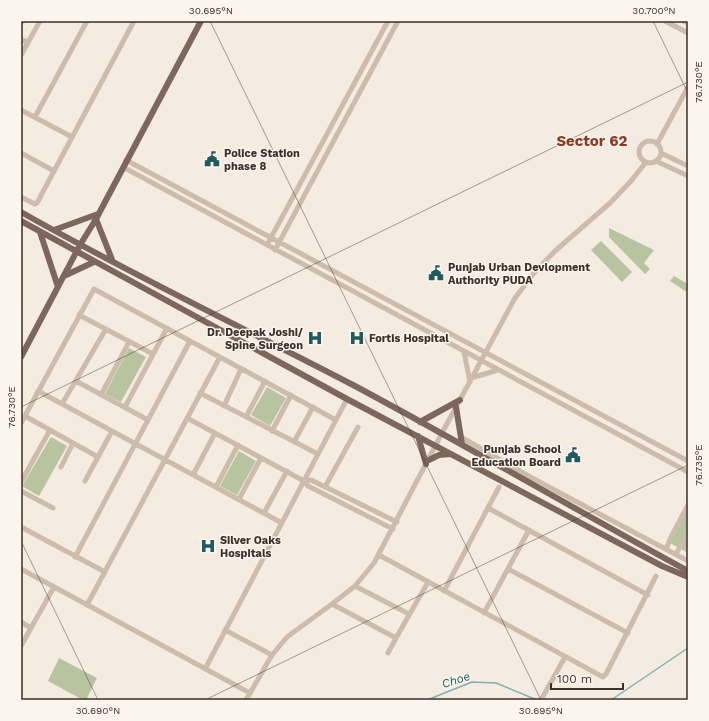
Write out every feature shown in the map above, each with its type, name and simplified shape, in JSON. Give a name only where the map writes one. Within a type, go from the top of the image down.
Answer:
[{"type":"main road","points":[[21,357],[201,21]]},
{"type":"main road","points":[[21,212],[80,245],[347,382],[462,444],[688,570]]},
{"type":"main road","points":[[54,230],[97,216]]},
{"type":"main road","points":[[97,216],[113,262]]},
{"type":"main road","points":[[21,221],[76,253],[436,446],[662,566],[688,577]]},
{"type":"main road","points":[[40,232],[58,287]]},
{"type":"main road","points":[[64,276],[94,262]]},
{"type":"main road","points":[[420,422],[460,400]]},
{"type":"main road","points":[[456,407],[462,444]]},
{"type":"main road","points":[[418,436],[427,462],[442,454],[453,454]]},
{"type":"street","points":[[21,55],[40,21]]},
{"type":"street","points":[[35,117],[87,21]]},
{"type":"street","points":[[21,197],[35,204],[37,203],[134,21]]},
{"type":"street","points":[[267,245],[388,21]]},
{"type":"street","points":[[275,250],[398,21]]},
{"type":"street","points":[[665,21],[688,34]]},
{"type":"street","points":[[683,21],[688,24]]},
{"type":"street","points":[[21,39],[28,43]]},
{"type":"street","points":[[366,61],[374,66]]},
{"type":"street","points":[[657,144],[688,87]]},
{"type":"street","points":[[21,110],[72,137]]},
{"type":"street","points":[[651,141],[657,144],[660,147],[660,158],[650,163],[640,158],[639,151],[644,143],[651,141]]},
{"type":"street","points":[[21,153],[54,171]]},
{"type":"street","points":[[661,153],[688,166]]},
{"type":"street","points":[[126,160],[685,460],[678,467]]},
{"type":"street","points":[[656,161],[688,176]]},
{"type":"street","points":[[246,700],[272,655],[287,637],[355,586],[369,570],[397,522],[442,433],[515,298],[534,273],[555,251],[610,203],[631,181],[646,162]]},
{"type":"street","points":[[122,167],[688,472]]},
{"type":"street","points":[[302,181],[310,185]]},
{"type":"street","points":[[21,423],[94,289],[336,420]]},
{"type":"street","points":[[80,315],[153,354]]},
{"type":"street","points":[[125,407],[167,328]]},
{"type":"street","points":[[62,404],[106,329]]},
{"type":"street","points":[[75,557],[190,341]]},
{"type":"street","points":[[101,395],[129,342]]},
{"type":"street","points":[[464,352],[471,380]]},
{"type":"street","points":[[87,605],[220,357]]},
{"type":"street","points":[[224,406],[241,369]]},
{"type":"street","points":[[471,380],[498,370]]},
{"type":"street","points":[[76,381],[148,420]]},
{"type":"street","points":[[246,417],[265,381]]},
{"type":"street","points":[[38,391],[282,522]]},
{"type":"street","points":[[200,393],[318,454]]},
{"type":"street","points":[[272,431],[291,395]]},
{"type":"street","points":[[205,669],[348,399]]},
{"type":"street","points":[[567,407],[571,399]]},
{"type":"street","points":[[294,442],[313,407]]},
{"type":"street","points":[[25,416],[98,456]]},
{"type":"street","points":[[187,418],[287,471],[304,481],[308,486],[393,529]]},
{"type":"street","points":[[325,487],[358,427]]},
{"type":"street","points":[[21,482],[50,430]]},
{"type":"street","points":[[624,437],[627,430]]},
{"type":"street","points":[[84,481],[112,431]]},
{"type":"street","points":[[193,474],[215,433]]},
{"type":"street","points":[[461,437],[532,478],[666,550],[688,560]]},
{"type":"street","points":[[61,467],[73,443]]},
{"type":"street","points":[[216,487],[238,445]]},
{"type":"street","points":[[239,499],[261,458]]},
{"type":"street","points":[[264,513],[287,471]]},
{"type":"street","points":[[304,481],[311,480],[397,522]]},
{"type":"street","points":[[444,591],[499,487]]},
{"type":"street","points":[[21,491],[53,508]]},
{"type":"street","points":[[666,550],[671,537],[688,505]]},
{"type":"street","points":[[488,508],[648,595]]},
{"type":"street","points":[[21,527],[105,572]]},
{"type":"street","points":[[484,613],[529,530]]},
{"type":"street","points":[[676,554],[688,533]]},
{"type":"street","points":[[379,555],[602,676],[605,676],[648,595],[656,576]]},
{"type":"street","points":[[21,569],[250,694]]},
{"type":"street","points":[[508,569],[628,633]]},
{"type":"street","points":[[388,653],[428,582]]},
{"type":"street","points":[[355,586],[409,614]]},
{"type":"street","points":[[21,646],[54,587]]},
{"type":"street","points":[[332,604],[396,638]]},
{"type":"street","points":[[21,622],[31,628]]},
{"type":"street","points":[[225,630],[272,655]]},
{"type":"street","points":[[541,700],[565,657]]},
{"type":"green space","points":[[609,228],[654,250],[644,263],[650,269],[645,274],[609,237]]},
{"type":"green space","points":[[601,241],[632,272],[622,282],[591,250]]},
{"type":"green space","points":[[674,276],[688,284],[688,293],[670,281]]},
{"type":"green space","points":[[129,348],[146,357],[121,402],[105,394]]},
{"type":"green space","points":[[267,387],[286,398],[270,426],[251,415]]},
{"type":"green space","points":[[51,437],[67,446],[39,496],[22,486]]},
{"type":"green space","points":[[239,451],[256,461],[237,495],[220,486]]},
{"type":"green space","points":[[688,505],[688,553],[668,542]]},
{"type":"green space","points":[[59,658],[97,678],[86,700],[83,700],[48,681]]},
{"type":"waterway","name":"Choe","points":[[611,700],[688,648]]},
{"type":"waterway","name":"Choe","points":[[427,700],[472,682],[496,683],[537,700]]},
{"type":"place","name":"Police Station phase 8","points":[[212,159]]},
{"type":"place","name":"Punjab Urban Devlopment Authority PUDA","points":[[436,273]]},
{"type":"place","name":"Dr. Deepak Joshi/ Spine Surgeon","points":[[315,338]]},
{"type":"place","name":"Fortis Hospital","points":[[357,338]]},
{"type":"place","name":"Punjab School Education Board","points":[[573,455]]},
{"type":"place","name":"Silver Oaks Hospitals","points":[[208,546]]},
{"type":"district","name":"Sector 62","points":[[592,141]]}]
